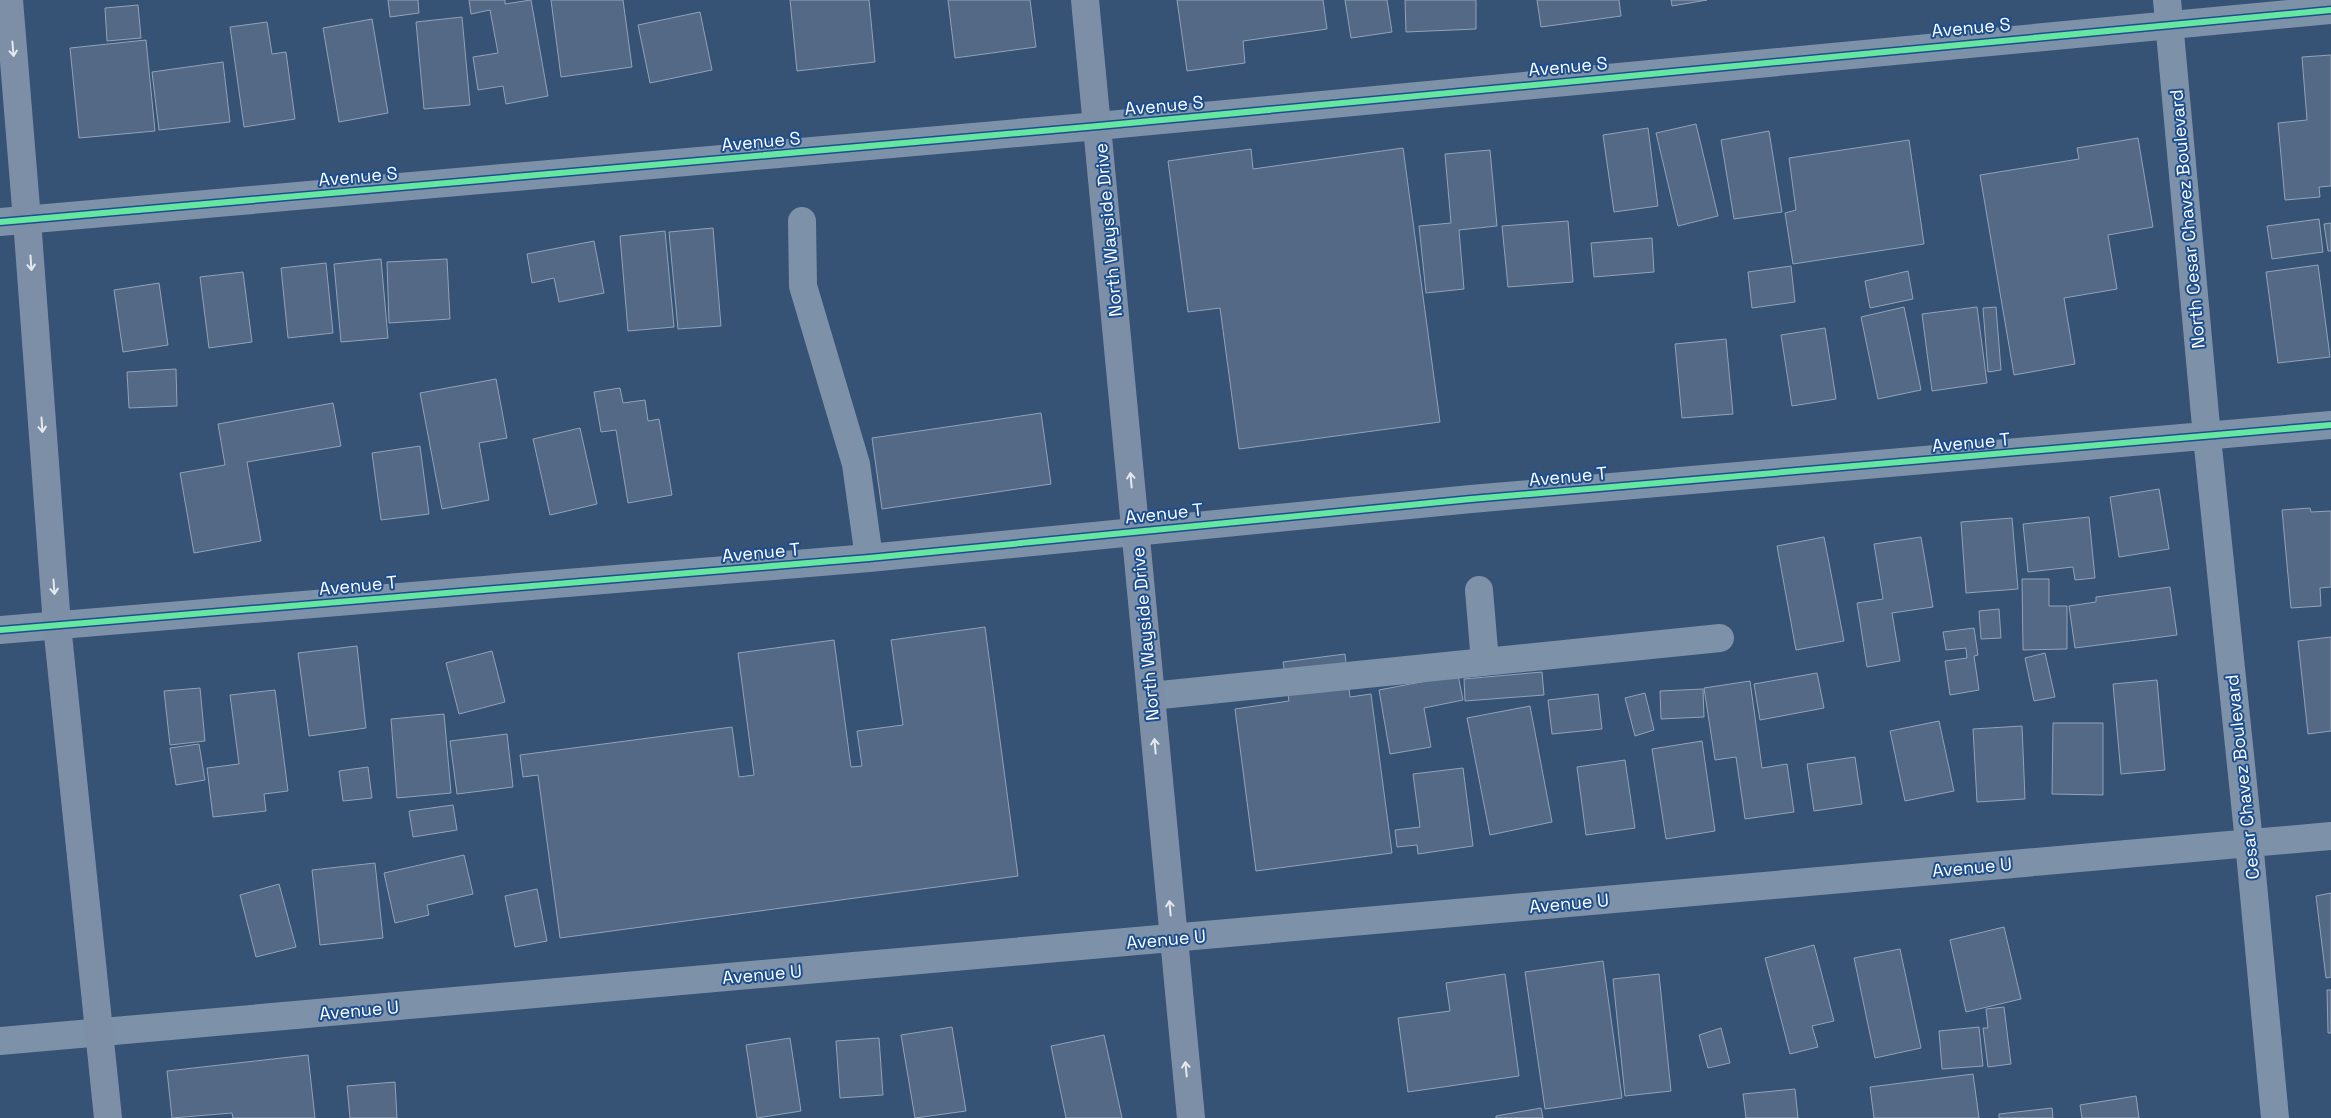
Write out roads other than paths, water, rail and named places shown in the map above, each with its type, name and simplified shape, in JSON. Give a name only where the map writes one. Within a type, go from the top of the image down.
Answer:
[{"type":"main road","points":[[9,0],[28,220],[57,625],[108,1118]]},
{"type":"main road","name":"North Wayside Drive","points":[[1085,0],[1191,1118]]},
{"type":"street","name":"Avenue S","points":[[0,222],[1098,126],[2169,12],[2331,10]]},
{"type":"street","name":"North Cesar Chavez Boulevard","points":[[2169,12],[2207,437]]},
{"type":"street","points":[[802,221],[803,286],[856,464],[870,558]]},
{"type":"street","name":"Avenue T","points":[[0,630],[870,558],[1491,497],[2331,425]]},
{"type":"street","name":"Cesar Chavez Boulevard","points":[[2207,437],[2249,842],[2275,1118]]},
{"type":"street","points":[[1478,590],[1486,662]]},
{"type":"street","points":[[1151,696],[1720,638]]},
{"type":"street","name":"Avenue U","points":[[0,1041],[2331,836]]}]
